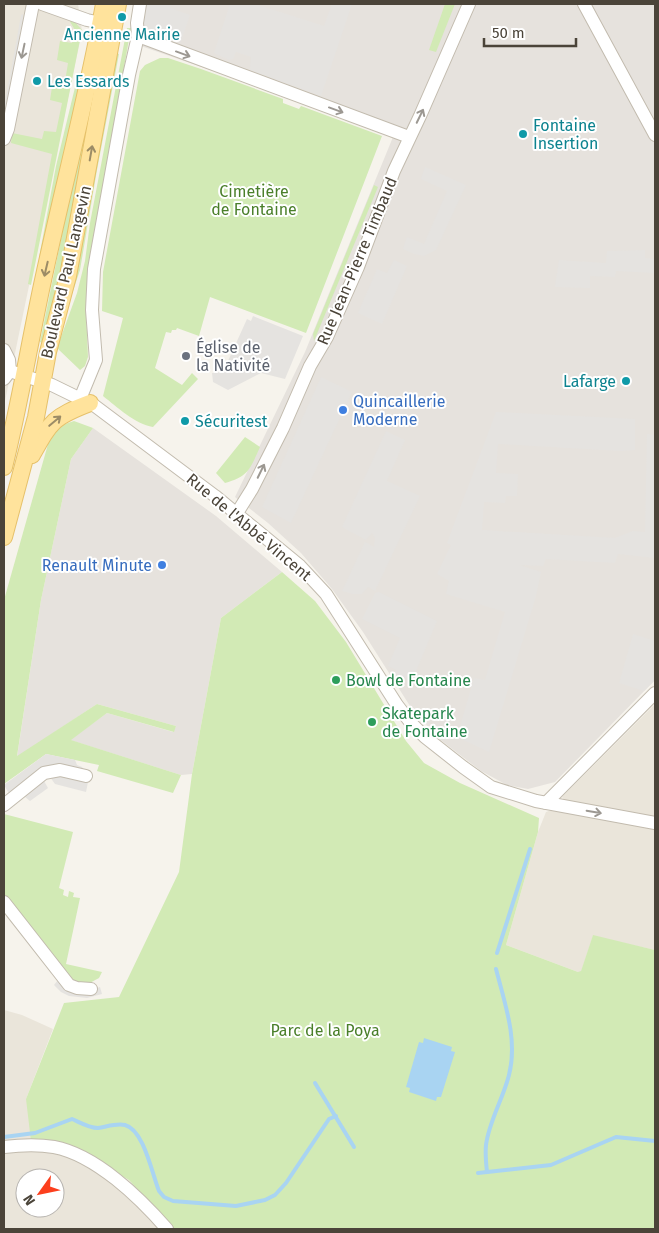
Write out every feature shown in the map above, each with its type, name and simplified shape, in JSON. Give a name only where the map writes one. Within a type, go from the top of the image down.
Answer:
[{"type":"main road","name":"Boulevard Paul Langevin","points":[[4,467],[13,375],[42,284],[92,70],[104,4]]},
{"type":"main road","name":"Boulevard Paul Langevin","points":[[4,537],[36,417],[48,352],[68,276],[118,4]]},
{"type":"main road","points":[[20,477],[44,433],[54,420],[85,401]]},
{"type":"street","points":[[4,138],[8,129],[33,4]]},
{"type":"street","points":[[42,4],[101,23]]},
{"type":"street","name":"Boulevard Paul Langevin","points":[[85,401],[96,360],[92,310],[94,269],[138,36],[137,23],[140,4]]},
{"type":"street","name":"Rue Jean-Pierre Timbaud","points":[[237,513],[252,489],[283,428],[310,366],[327,336],[358,267],[394,171],[469,4]]},
{"type":"street","points":[[584,4],[655,135]]},
{"type":"street","points":[[138,36],[157,45],[409,137]]},
{"type":"street","points":[[4,350],[13,375]]},
{"type":"street","name":"Rue de l'Abbé Vincent","points":[[13,375],[42,382],[85,401],[237,513],[300,566],[326,594],[397,705],[425,737],[463,767],[492,787],[546,803],[655,823]]},
{"type":"street","points":[[546,803],[655,693]]},
{"type":"street","points":[[4,805],[44,773],[60,770],[86,776]]},
{"type":"street","points":[[4,902],[69,985],[78,988],[91,988]]},
{"type":"street","points":[[4,1147],[39,1145],[68,1151],[121,1183],[136,1196],[159,1226]]},
{"type":"shaded area","points":[[4,4],[78,4],[82,31],[4,406]]},
{"type":"shaded area","points":[[142,4],[655,4],[655,680],[555,782],[528,789],[507,785],[481,771],[438,738],[410,706],[363,632],[332,589],[301,553],[268,523],[235,497],[305,352],[393,137],[257,86],[135,44]]},
{"type":"shaded area","points":[[145,4],[171,4],[170,8],[190,15],[181,42],[142,29]]},
{"type":"shaded area","points":[[230,4],[255,4],[324,26],[332,4],[352,4],[321,96],[250,70],[251,57],[236,52],[233,59],[229,60],[214,53]]},
{"type":"shaded area","points":[[23,14],[25,23],[8,110],[4,109],[21,15]]},
{"type":"shaded area","points":[[425,167],[466,185],[436,250],[424,256],[403,249],[407,237],[424,244],[447,191],[421,179]]},
{"type":"shaded area","points":[[645,250],[645,258],[655,259],[655,273],[616,271],[615,277],[590,276],[590,288],[555,287],[559,260],[606,263],[607,251]]},
{"type":"shaded area","points":[[394,260],[407,266],[382,324],[358,313],[377,269],[387,273]]},
{"type":"shaded area","points":[[253,316],[303,336],[285,379],[261,373],[228,390],[213,382],[212,373],[223,372],[247,319],[251,321]]},
{"type":"shaded area","points":[[321,377],[352,392],[291,523],[262,507]]},
{"type":"shaded area","points":[[496,412],[635,419],[635,450],[620,451],[498,444],[496,473],[518,474],[517,496],[506,496],[505,503],[484,502],[482,530],[615,538],[633,531],[645,532],[647,434],[655,435],[655,558],[618,554],[615,563],[546,559],[543,566],[519,565],[541,572],[536,596],[489,752],[457,737],[474,678],[485,680],[505,612],[446,594],[449,581],[437,574],[451,545],[447,543]]},
{"type":"shaded area","points":[[93,428],[216,516],[282,572],[221,618],[192,774],[181,775],[70,740],[107,713],[173,732],[176,726],[97,704],[17,757],[41,600],[71,459]]},
{"type":"shaded area","points":[[386,431],[405,440],[387,481],[420,496],[375,591],[368,587],[362,594],[353,594],[342,591],[365,542],[374,547],[375,538],[372,533],[366,540],[342,527]]},
{"type":"shaded area","points":[[379,592],[437,621],[412,681],[395,673],[396,670],[388,666],[400,638],[362,619],[375,593]]},
{"type":"shaded area","points":[[633,634],[655,641],[655,680],[644,691],[619,683]]},
{"type":"shaded area","points":[[655,704],[655,950],[593,936],[581,972],[578,972],[506,945],[538,832],[546,812],[568,804],[562,797]]},
{"type":"shaded area","points":[[46,754],[75,760],[77,765],[82,767],[89,777],[86,792],[55,784],[50,777],[44,781],[48,788],[30,801],[24,796],[14,802],[4,785]]},
{"type":"shaded area","points":[[58,980],[90,991],[100,987],[102,994],[87,998],[69,996],[61,992],[54,985]]},
{"type":"shaded area","points":[[4,1010],[22,1015],[53,1029],[26,1099],[79,1151],[129,1180],[174,1229],[4,1229]]},
{"type":"green space","points":[[445,4],[455,4],[436,52],[429,50]]},
{"type":"green space","points":[[69,20],[73,20],[82,30],[31,285],[28,284],[52,154],[11,143],[12,133],[42,139],[44,131],[56,132],[62,103],[50,100],[52,87],[64,88],[68,63],[57,60],[60,41],[72,43],[75,30]]},
{"type":"green space","points":[[127,28],[131,28],[89,264],[86,310],[88,357],[85,366],[80,370],[57,348],[77,293],[85,261],[90,223]]},
{"type":"green space","points":[[112,52],[119,54],[80,270],[69,303]]},
{"type":"green space","name":"Cimetière de Fontaine","points":[[160,58],[168,58],[201,69],[283,99],[283,103],[299,109],[301,106],[382,136],[306,333],[210,297],[199,336],[177,328],[172,330],[171,333],[166,332],[155,368],[182,385],[192,373],[198,379],[153,427],[133,419],[103,396],[123,318],[102,311],[103,272],[140,71],[145,65]]},
{"type":"green space","points":[[77,79],[86,82],[42,258],[39,258],[56,166]]},
{"type":"green space","points":[[89,102],[94,103],[78,212],[45,344],[40,342]]},
{"type":"green space","points":[[374,185],[378,187],[314,341],[313,334]]},
{"type":"green space","points":[[74,421],[93,428],[71,459],[41,600],[17,756],[97,704],[176,726],[174,732],[107,713],[71,740],[181,775],[173,793],[97,771],[99,765],[46,754],[4,784],[4,600],[50,437],[59,426]]},
{"type":"green space","points":[[245,437],[260,447],[254,461],[248,471],[239,478],[225,483],[216,473]]},
{"type":"green space","name":"Parc de la Poya","points":[[282,572],[315,601],[346,642],[406,741],[424,763],[460,783],[539,818],[538,832],[506,945],[578,972],[581,971],[593,935],[655,950],[655,1229],[173,1229],[129,1180],[79,1151],[31,1141],[26,1099],[64,1003],[119,997],[179,872],[192,774],[221,618]]},
{"type":"green space","points":[[4,814],[73,832],[59,888],[64,890],[63,895],[68,897],[69,891],[74,893],[73,897],[80,898],[66,964],[102,972],[99,978],[86,985],[78,984],[59,969],[4,894]]},
{"type":"water","points":[[424,1038],[452,1047],[451,1051],[455,1052],[441,1097],[437,1097],[436,1101],[409,1092],[410,1088],[406,1087],[419,1042],[423,1043]]},
{"type":"waterway","points":[[497,953],[530,849]]},
{"type":"waterway","points":[[487,1172],[486,1145],[509,1075],[512,1049],[509,1022],[496,969]]},
{"type":"waterway","points":[[315,1083],[354,1147]]},
{"type":"waterway","points":[[4,1137],[35,1133],[72,1119],[95,1128],[118,1124],[125,1125],[132,1129],[142,1144],[159,1191],[164,1197],[173,1201],[236,1206],[265,1200],[275,1195],[286,1183],[329,1119],[336,1116]]},
{"type":"waterway","points":[[478,1173],[551,1165],[616,1137],[655,1141]]},
{"type":"place","name":"Ancienne Mairie","points":[[122,17]]},
{"type":"place","name":"Les Essards","points":[[37,81]]},
{"type":"place","name":"Fontaine Insertion","points":[[523,134]]},
{"type":"place","name":"Église de la Nativité","points":[[186,356]]},
{"type":"place","name":"Lafarge","points":[[626,381]]},
{"type":"place","name":"Quincaillerie Moderne","points":[[343,410]]},
{"type":"place","name":"Sécuritest","points":[[185,421]]},
{"type":"place","name":"Renault Minute","points":[[162,565]]},
{"type":"place","name":"Bowl de Fontaine","points":[[336,680]]},
{"type":"place","name":"Skatepark de Fontaine","points":[[372,722]]}]
